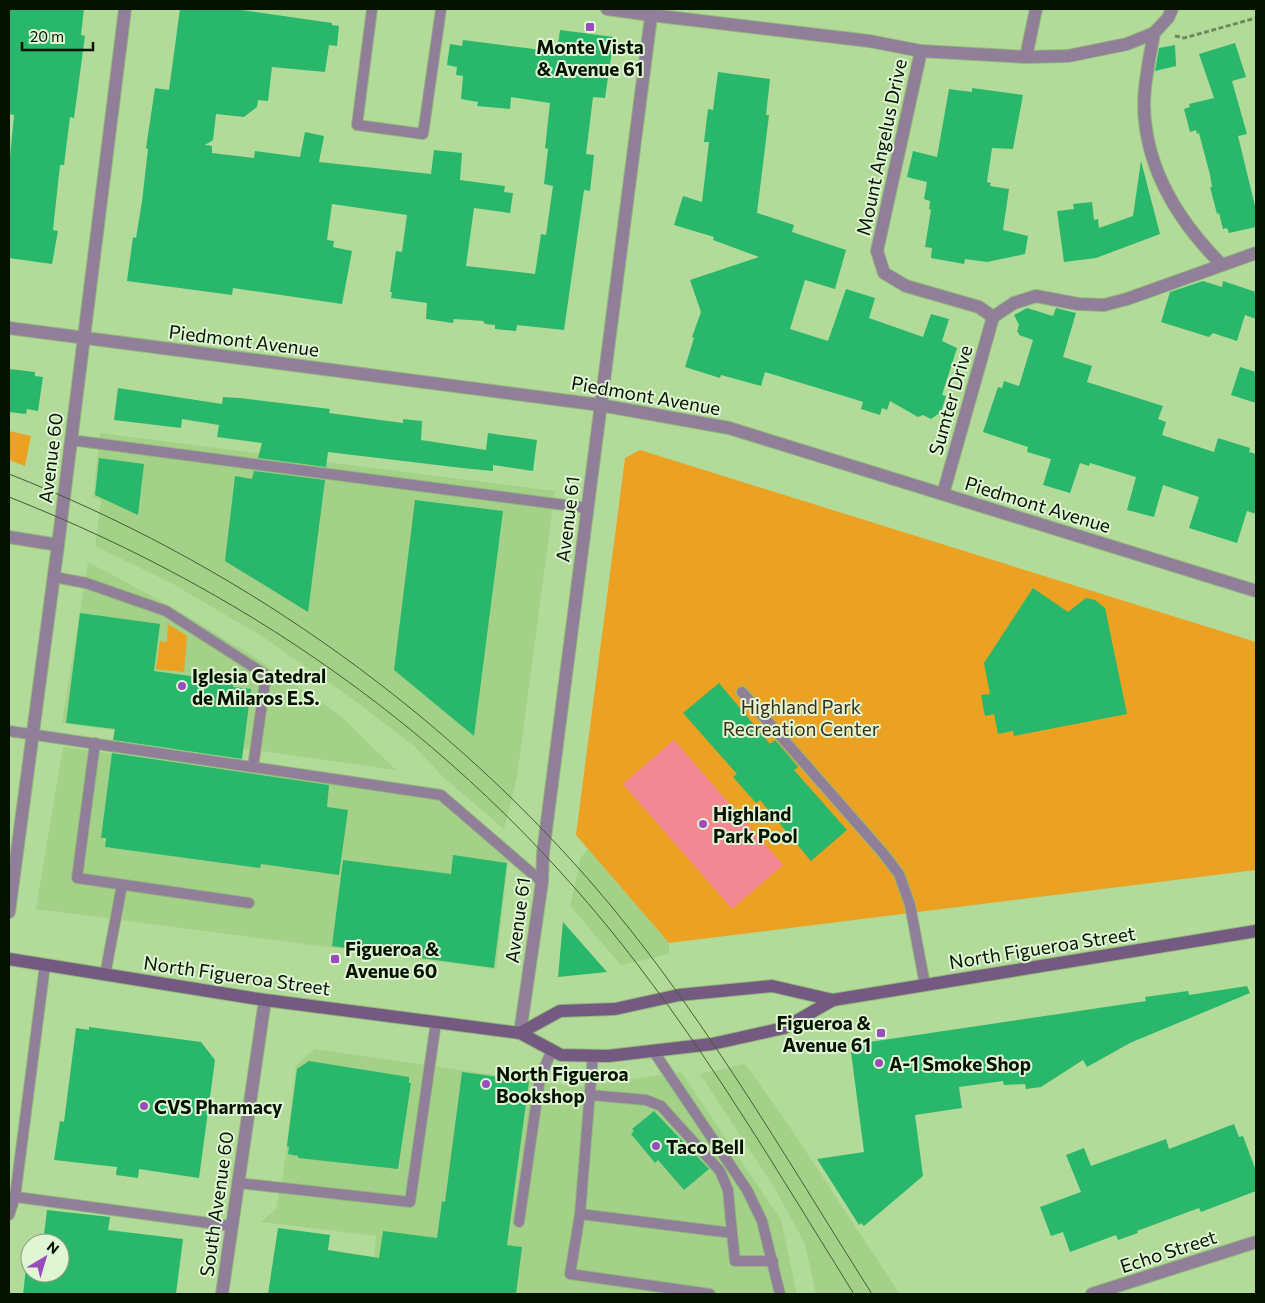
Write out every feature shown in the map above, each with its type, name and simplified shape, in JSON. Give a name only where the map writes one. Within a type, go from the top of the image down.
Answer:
[{"type":"main road","name":"North Figueroa Street","points":[[9,959],[265,1000],[520,1033],[561,1055],[593,1055],[654,1052],[712,1044],[784,1028],[834,1000],[1256,931]]},
{"type":"main road","name":"North Figueroa Street","points":[[520,1033],[560,1011],[615,1009],[678,995],[772,986],[834,1000]]},
{"type":"street","name":"Avenue 60","points":[[9,912],[54,577],[125,9]]},
{"type":"street","points":[[607,9],[651,12],[921,51],[1026,57],[1068,56],[1127,44],[1154,33],[1168,18],[1172,9]]},
{"type":"street","points":[[1026,57],[1036,9]]},
{"type":"street","name":"Avenue 61","points":[[520,1033],[542,882],[543,853],[651,12]]},
{"type":"street","points":[[1154,33],[1144,104],[1147,138],[1157,174],[1172,206],[1200,243],[1222,265]]},
{"type":"street","name":"Mount Angelus Drive","points":[[921,51],[877,251],[884,273],[906,286],[979,307],[993,317]]},
{"type":"street","points":[[993,317],[1014,303],[1036,296],[1078,304],[1104,305],[1127,299],[1256,253]]},
{"type":"street","name":"Sumter Drive","points":[[942,494],[993,317]]},
{"type":"street","name":"Piedmont Avenue","points":[[9,328],[600,404],[729,428],[1256,591]]},
{"type":"street","points":[[9,537],[58,545]]},
{"type":"street","name":"South Avenue 60","points":[[222,1294],[265,1000]]},
{"type":"street","name":"Echo Street","points":[[1092,1294],[1106,1292],[1256,1242]]},
{"type":"lane","points":[[372,9],[357,125],[423,134],[441,9]]},
{"type":"lane","points":[[71,440],[587,508]]},
{"type":"lane","points":[[54,577],[86,583],[166,611],[266,675],[253,767]]},
{"type":"lane","points":[[742,692],[883,853],[899,874],[910,905],[925,985]]},
{"type":"lane","points":[[9,731],[441,795],[542,882]]},
{"type":"lane","points":[[96,743],[77,878],[249,903]]},
{"type":"lane","points":[[105,975],[122,885]]},
{"type":"lane","points":[[9,1215],[46,965]]},
{"type":"lane","points":[[238,1182],[410,1202],[436,1022]]},
{"type":"lane","points":[[519,1222],[540,1078],[552,1050]]},
{"type":"lane","points":[[654,1052],[747,1190],[762,1220],[780,1294]]},
{"type":"lane","points":[[593,1055],[580,1214],[570,1274],[710,1294]]},
{"type":"lane","points":[[590,1096],[646,1100],[661,1106],[720,1171],[728,1190],[734,1261],[773,1261]]},
{"type":"lane","points":[[12,1196],[231,1226]]},
{"type":"lane","points":[[580,1214],[732,1233]]},
{"type":"path","points":[[1184,38],[1256,18]]},
{"type":"shaded area","points":[[100,433],[555,491],[517,777],[504,829],[443,777],[415,747],[361,705],[260,635],[173,584],[95,546],[101,500],[93,497]]},
{"type":"shaded area","name":"Iglesia Catedral de Milaros E.S.","points":[[88,562],[172,607],[253,656],[341,716],[396,770],[62,723]]},
{"type":"shaded area","name":"Highland Park Pool","points":[[674,740],[783,865],[732,909],[623,784]]},
{"type":"shaded area","points":[[63,747],[436,798],[508,860],[496,969],[36,909]]},
{"type":"shaded area","points":[[588,849],[669,943],[669,954],[621,965],[570,906],[581,857]]},
{"type":"shaded area","points":[[315,1049],[577,1087],[681,1072],[781,1220],[797,1294],[370,1294],[376,1236],[261,1222],[276,1209],[283,1175],[296,1065]]},
{"type":"shaded area","points":[[745,1064],[781,1114],[900,1294],[816,1294],[805,1244],[774,1187],[700,1074]]},
{"type":"green space","points":[[9,431],[31,436],[25,466],[9,460]]},
{"type":"green space","name":"Highland Park Recreation Center","points":[[640,450],[1256,642],[1256,870],[669,943],[576,835],[625,458]]},
{"type":"green space","points":[[168,624],[187,636],[184,672],[156,669],[160,641],[167,642]]},
{"type":"building","points":[[9,9],[84,9],[81,35],[85,36],[74,118],[70,117],[64,165],[60,165],[53,230],[58,231],[52,264],[9,258],[9,167],[14,115],[9,114]]},
{"type":"building","points":[[180,9],[235,9],[332,23],[332,25],[339,26],[337,46],[329,45],[325,72],[272,67],[268,101],[258,100],[257,107],[244,117],[216,114],[213,140],[205,145],[212,146],[212,153],[254,158],[255,151],[300,157],[305,132],[324,136],[319,162],[431,174],[434,150],[462,153],[460,180],[505,186],[504,192],[513,193],[510,213],[474,208],[466,266],[535,274],[541,234],[546,235],[553,186],[544,184],[548,149],[545,148],[550,103],[511,97],[510,109],[477,106],[478,102],[461,99],[463,76],[456,75],[457,67],[447,65],[450,44],[462,46],[463,40],[557,52],[560,30],[614,37],[605,98],[593,97],[586,154],[594,155],[590,191],[584,190],[564,330],[517,325],[516,331],[495,329],[495,325],[485,324],[483,321],[454,319],[453,323],[426,319],[427,303],[391,298],[392,292],[390,292],[396,251],[402,252],[407,215],[332,204],[327,240],[334,241],[333,247],[352,251],[342,304],[233,288],[232,295],[127,281],[133,237],[136,238],[142,201],[148,149],[146,148],[155,88],[169,90]]},
{"type":"building","points":[[1235,43],[1246,77],[1232,81],[1247,134],[1238,136],[1256,210],[1256,227],[1229,233],[1227,228],[1223,229],[1219,213],[1217,214],[1210,187],[1212,187],[1210,175],[1199,133],[1197,134],[1196,130],[1190,132],[1184,109],[1190,107],[1189,104],[1214,98],[1199,54]]},
{"type":"building","points":[[1175,45],[1176,66],[1155,71],[1159,48]]},
{"type":"building","points":[[718,72],[770,79],[766,115],[769,115],[757,213],[794,225],[792,232],[846,250],[835,289],[805,280],[790,329],[828,341],[846,289],[875,298],[869,318],[923,337],[931,314],[949,319],[942,341],[957,348],[942,395],[946,396],[941,412],[931,419],[923,415],[918,417],[890,401],[887,410],[882,408],[880,415],[861,409],[863,402],[765,372],[761,386],[721,375],[720,378],[685,367],[694,338],[692,337],[701,312],[690,280],[759,257],[713,240],[714,237],[674,225],[683,196],[702,202],[709,142],[704,142],[708,109],[713,110]]},
{"type":"building","points":[[972,88],[1023,95],[1013,149],[992,148],[987,182],[991,183],[990,186],[1009,189],[1003,230],[1028,236],[1025,254],[987,262],[965,259],[964,264],[931,258],[932,248],[925,247],[931,210],[929,209],[930,201],[924,199],[927,182],[907,177],[913,151],[937,157],[949,89],[972,92]]},
{"type":"building","points":[[1141,161],[1160,234],[1096,258],[1064,262],[1057,211],[1074,209],[1073,204],[1092,202],[1094,220],[1098,219],[1099,228],[1133,216]]},
{"type":"building","points":[[1203,281],[1222,287],[1223,281],[1256,292],[1256,319],[1245,315],[1237,341],[1213,333],[1209,337],[1161,322],[1170,292]]},
{"type":"building","points":[[1027,308],[1053,316],[1056,308],[1076,313],[1063,357],[1092,366],[1087,382],[1163,406],[1158,419],[1166,422],[1162,435],[1214,452],[1218,438],[1250,448],[1249,452],[1256,454],[1256,514],[1247,511],[1237,543],[1189,528],[1199,497],[1163,485],[1154,517],[1127,510],[1136,477],[1090,463],[1089,466],[1080,463],[1070,493],[1043,485],[1051,459],[1027,452],[1028,447],[983,432],[998,387],[1002,388],[1004,381],[1019,386],[1033,340],[1019,335],[1017,332],[1019,325],[1014,315]]},
{"type":"building","points":[[1240,367],[1256,372],[1256,403],[1231,395]]},
{"type":"building","points":[[9,369],[35,372],[35,376],[43,377],[38,411],[27,409],[26,414],[9,412]]},
{"type":"building","points":[[118,388],[222,404],[223,397],[240,398],[330,409],[329,413],[395,422],[403,423],[403,419],[422,421],[421,440],[486,450],[488,433],[537,440],[533,471],[493,465],[493,471],[328,452],[326,467],[258,458],[262,443],[217,437],[219,425],[182,419],[181,428],[114,420]]},
{"type":"building","points":[[99,458],[144,464],[138,515],[95,495]]},
{"type":"building","points":[[254,471],[325,480],[308,612],[225,561],[235,476],[252,479]]},
{"type":"building","points":[[415,500],[503,511],[474,736],[394,670]]},
{"type":"building","points":[[1033,588],[1068,612],[1086,598],[1095,600],[1105,608],[1127,714],[1014,736],[1013,731],[998,734],[994,714],[985,716],[981,695],[990,694],[984,663]]},
{"type":"building","points":[[80,613],[160,624],[154,671],[234,682],[233,687],[251,689],[242,759],[113,740],[115,729],[66,723]]},
{"type":"building","points":[[719,683],[770,744],[775,740],[783,749],[798,767],[794,770],[847,830],[811,861],[760,800],[756,803],[733,777],[737,774],[683,713]]},
{"type":"building","points":[[112,753],[329,785],[327,807],[348,810],[339,875],[261,864],[260,868],[105,847],[106,838],[101,838]]},
{"type":"building","points":[[453,855],[507,863],[494,968],[332,946],[343,860],[451,874]]},
{"type":"building","points":[[563,922],[607,972],[558,977]]},
{"type":"building","points":[[1247,986],[1250,993],[1130,1043],[1087,1067],[1083,1060],[1041,1087],[1026,1089],[1025,1084],[1004,1085],[1003,1081],[959,1087],[962,1108],[915,1115],[923,1176],[864,1226],[861,1223],[859,1225],[817,1159],[864,1152],[851,1052],[857,1051],[856,1044],[1146,1001],[1145,997],[1188,991],[1189,995]]},
{"type":"building","name":"CVS Pharmacy","points":[[89,1027],[201,1042],[215,1060],[199,1178],[139,1169],[138,1178],[116,1175],[117,1167],[54,1160],[60,1121],[64,1122],[76,1028],[89,1030]]},
{"type":"building","points":[[309,1061],[409,1077],[409,1083],[411,1083],[398,1169],[298,1158],[298,1156],[288,1154],[289,1147],[287,1146],[297,1069]]},
{"type":"building","points":[[462,1072],[529,1081],[507,1245],[522,1247],[516,1294],[268,1294],[278,1228],[330,1235],[328,1250],[379,1258],[383,1231],[437,1238],[442,1201],[445,1202]]},
{"type":"building","points":[[654,1111],[709,1169],[684,1190],[658,1160],[655,1163],[631,1134],[634,1131],[632,1129]]},
{"type":"building","points":[[1234,1124],[1239,1137],[1243,1136],[1256,1171],[1256,1191],[1201,1212],[1199,1208],[1118,1240],[1116,1235],[1070,1252],[1063,1232],[1051,1236],[1040,1207],[1081,1192],[1066,1155],[1084,1148],[1091,1166],[1166,1139],[1169,1149]]},
{"type":"building","points":[[47,1210],[110,1217],[108,1230],[183,1239],[176,1294],[23,1294],[24,1283],[70,1283],[70,1233],[44,1233]]},
{"type":"tram line","points":[[9,474],[91,509],[171,549],[249,593],[323,642],[395,696],[463,753],[528,815],[589,880],[667,978],[738,1082],[872,1294]]},
{"type":"tram line","points":[[9,497],[101,537],[190,582],[275,632],[356,687],[433,748],[505,815],[574,887],[638,965],[667,1004],[750,1127],[854,1294]]},
{"type":"place","name":"Monte Vista & Avenue 61","points":[[590,27]]},
{"type":"place","name":"Iglesia Catedral de Milaros E.S.","points":[[182,686]]},
{"type":"place","name":"Highland Park Pool","points":[[703,824]]},
{"type":"place","name":"Figueroa & Avenue 60","points":[[335,959]]},
{"type":"place","name":"Figueroa & Avenue 61","points":[[881,1033]]},
{"type":"place","name":"A-1 Smoke Shop","points":[[879,1063]]},
{"type":"place","name":"North Figueroa Bookshop","points":[[486,1084]]},
{"type":"place","name":"CVS Pharmacy","points":[[144,1106]]},
{"type":"place","name":"Taco Bell","points":[[656,1146]]}]
